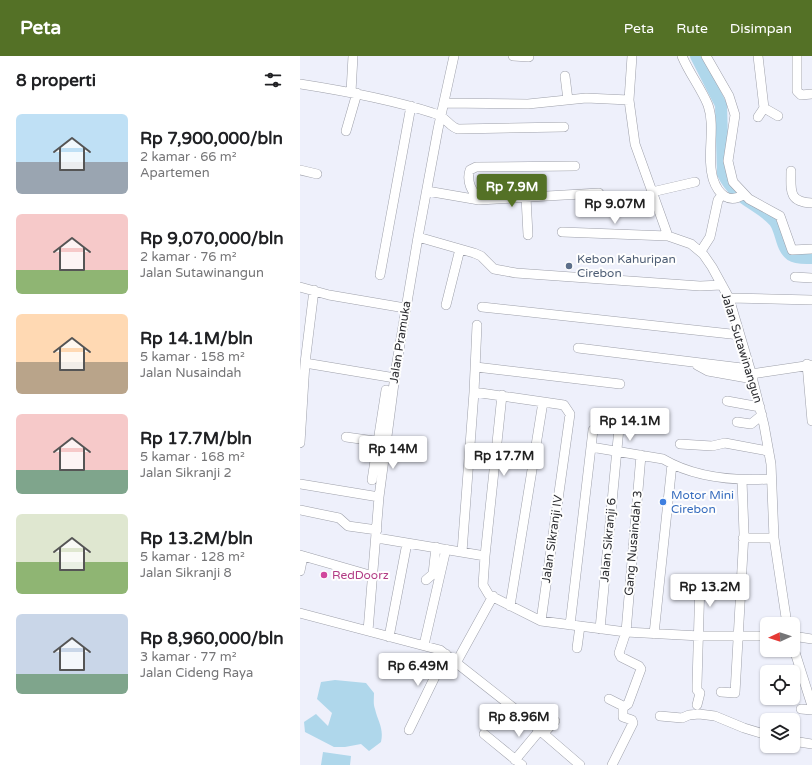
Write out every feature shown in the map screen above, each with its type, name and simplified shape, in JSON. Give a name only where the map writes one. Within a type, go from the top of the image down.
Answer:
[{"type":"street","points":[[346,131],[354,92],[353,56]]},
{"type":"street","name":"Jalan Pramuka","points":[[368,631],[377,534],[382,442],[395,378],[405,308],[426,191],[454,56]]},
{"type":"street","points":[[513,56],[529,57]]},
{"type":"street","points":[[632,56],[629,100],[635,144],[668,236]]},
{"type":"street","points":[[682,56],[707,105],[710,116],[714,179],[722,195],[731,200],[740,197]]},
{"type":"street","points":[[706,56],[734,108],[736,121],[730,144],[729,170],[740,197],[780,216],[792,250],[812,249]]},
{"type":"street","points":[[758,56],[764,108],[758,117]]},
{"type":"street","points":[[797,56],[797,91],[801,95],[812,94]]},
{"type":"street","points":[[565,76],[568,100]]},
{"type":"street","points":[[300,84],[354,92],[411,106],[442,115],[452,126],[458,129],[564,127]]},
{"type":"street","points":[[444,103],[528,104],[586,98],[629,100]]},
{"type":"street","points":[[380,275],[411,106]]},
{"type":"street","points":[[764,108],[778,116]]},
{"type":"street","points":[[479,200],[472,191],[468,176],[470,170],[476,167],[575,166]]},
{"type":"street","points":[[300,170],[317,174]]},
{"type":"street","points":[[791,171],[791,193],[800,202],[812,203]]},
{"type":"street","points":[[652,192],[695,182]]},
{"type":"street","points":[[426,191],[479,200],[599,193]]},
{"type":"street","points":[[701,251],[708,242],[718,200],[722,195]]},
{"type":"street","points":[[526,197],[528,235]]},
{"type":"street","name":"Jalan Sutawinangun","points":[[562,232],[668,236],[691,244],[701,251],[722,285],[729,298],[761,411],[768,450],[771,479],[774,538],[786,617]]},
{"type":"street","points":[[418,237],[481,256],[494,269],[516,273],[700,286],[722,285]]},
{"type":"street","points":[[446,306],[460,249]]},
{"type":"street","points":[[795,277],[812,278]]},
{"type":"street","points":[[300,287],[329,295],[405,308]]},
{"type":"street","points":[[300,443],[305,363],[314,290]]},
{"type":"street","points":[[729,298],[812,300]]},
{"type":"street","points":[[482,307],[740,335]]},
{"type":"street","points":[[462,552],[476,367],[477,325]]},
{"type":"street","points":[[578,348],[694,362],[700,368],[708,371],[751,374],[809,364],[812,421]]},
{"type":"street","points":[[305,363],[395,378]]},
{"type":"street","points":[[476,367],[620,384]]},
{"type":"street","points":[[372,480],[382,442],[386,390]]},
{"type":"street","points":[[474,392],[543,402],[510,606]]},
{"type":"street","points":[[502,395],[485,556],[484,586],[486,590],[510,606],[541,621],[626,632],[654,634],[760,636]]},
{"type":"street","points":[[727,401],[761,411],[751,424],[738,422]]},
{"type":"street","name":"Jalan Sikranji IV","points":[[541,621],[570,414],[564,405],[543,402]]},
{"type":"street","name":"Jalan Sikranji 6","points":[[600,629],[618,428]]},
{"type":"street","points":[[570,625],[593,430]]},
{"type":"street","points":[[346,437],[382,442]]},
{"type":"street","points":[[680,444],[712,446],[725,443],[768,450]]},
{"type":"street","points":[[591,447],[663,459],[672,464],[700,474],[742,480],[771,479]]},
{"type":"street","name":"Gang Nusaindah 3","points":[[624,707],[628,704],[641,669],[639,666],[620,656],[626,632],[640,454]]},
{"type":"street","points":[[654,634],[672,464]]},
{"type":"street","points":[[721,692],[734,693],[743,538],[742,480]]},
{"type":"street","points":[[300,484],[379,497]]},
{"type":"street","points":[[300,510],[339,518],[348,526],[407,543],[485,556]]},
{"type":"street","points":[[743,538],[774,538]]},
{"type":"street","points":[[389,636],[407,543]]},
{"type":"street","points":[[426,580],[433,574],[436,547]]},
{"type":"street","points":[[424,646],[446,549]]},
{"type":"street","points":[[300,571],[302,555],[372,576]]},
{"type":"street","points":[[698,704],[700,693],[697,690],[697,684],[700,636],[700,581]]},
{"type":"street","points":[[456,663],[493,596]]},
{"type":"street","points":[[300,613],[440,650],[542,732],[580,765]]},
{"type":"street","points":[[577,648],[580,626]]},
{"type":"street","points":[[800,637],[812,640]]},
{"type":"street","points":[[409,730],[446,654]]},
{"type":"street","points":[[796,657],[812,706]]},
{"type":"street","points":[[802,679],[812,679]]},
{"type":"street","points":[[610,699],[624,707],[623,717],[632,720],[633,724],[612,765]]},
{"type":"street","points":[[801,709],[812,710]]},
{"type":"street","points":[[660,716],[682,718],[689,714],[715,716],[760,733]]},
{"type":"street","points":[[506,765],[516,761],[542,732],[555,721]]},
{"type":"street","points":[[484,734],[516,761]]},
{"type":"street","points":[[800,742],[812,744]]},
{"type":"water","points":[[335,680],[366,683],[374,693],[374,705],[382,737],[381,742],[369,751],[361,744],[345,747],[334,747],[305,732],[304,722],[316,714],[328,726],[332,713],[317,699],[321,682]]},
{"type":"water","points":[[323,752],[351,756],[350,765],[321,765]]},
{"type":"waterway","points":[[696,56],[721,105],[723,174],[728,183],[741,196],[762,210],[775,222],[783,244],[791,255],[801,258],[812,258]]},
{"type":"place","name":"Kebon Kahuripan Cirebon","points":[[569,266]]},
{"type":"place","name":"Motor Mini Cirebon","points":[[663,502]]},
{"type":"place","name":"RedDoorz","points":[[324,575]]}]
